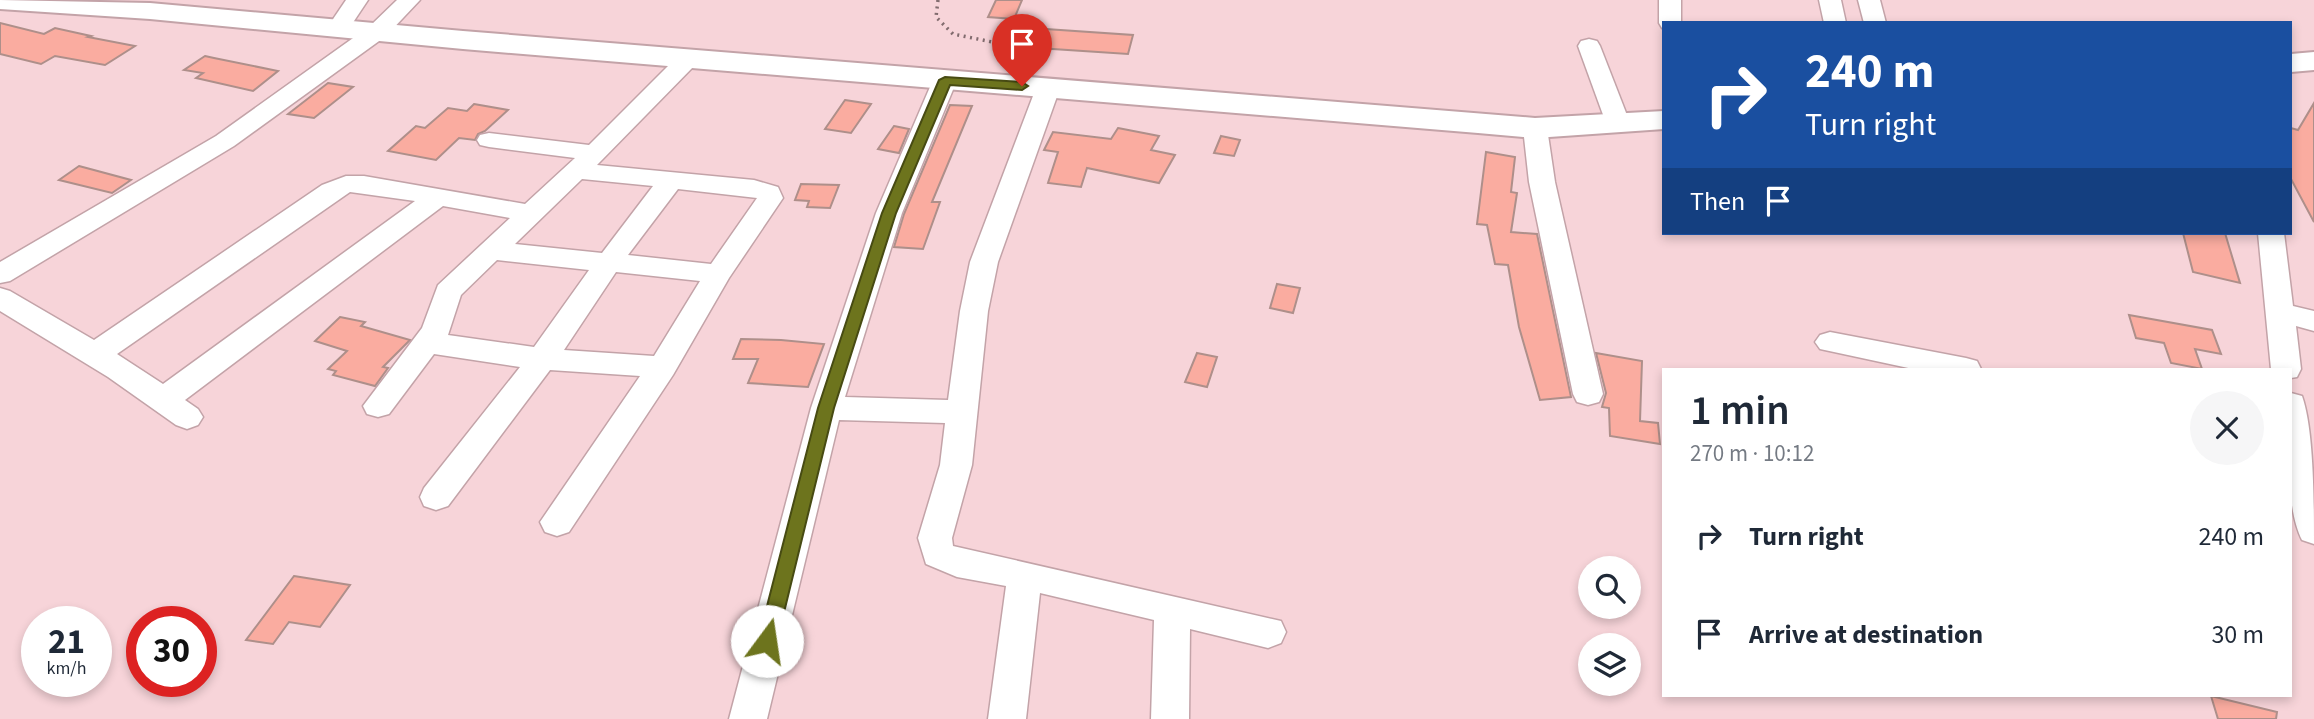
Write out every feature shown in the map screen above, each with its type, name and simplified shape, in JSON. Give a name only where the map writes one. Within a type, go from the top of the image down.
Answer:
[{"type":"highway","points":[[0,1],[150,11],[688,59],[1535,128],[1662,120]]},
{"type":"highway","points":[[2292,63],[2314,61]]},
{"type":"street","points":[[338,28],[356,0]]},
{"type":"street","points":[[0,274],[225,141],[378,31],[409,0]]},
{"type":"street","points":[[1670,0],[1670,21]]},
{"type":"street","points":[[1830,0],[1835,21]]},
{"type":"street","points":[[1868,0],[1874,21]]},
{"type":"street","points":[[1589,46],[1618,123]]},
{"type":"street","points":[[378,406],[436,331],[448,292],[585,162],[688,59]]},
{"type":"street","points":[[748,719],[826,408],[889,213],[945,80]]},
{"type":"street","points":[[1048,88],[984,262],[974,312],[956,465],[935,538],[938,554],[957,563],[1025,575],[1268,632]]},
{"type":"street","points":[[1535,128],[1542,182],[1588,394]]},
{"type":"street","points":[[489,140],[670,181],[754,187],[769,193],[770,198],[718,274],[662,367],[557,522]]},
{"type":"street","points":[[436,497],[542,359],[609,262],[670,181]]},
{"type":"street","points":[[95,354],[340,186],[355,182],[529,213]]},
{"type":"street","points":[[0,298],[95,354],[175,408],[438,197]]},
{"type":"street","points":[[2271,235],[2286,368]]},
{"type":"street","points":[[490,250],[718,274]]},
{"type":"street","points":[[2279,312],[2314,321]]},
{"type":"street","points":[[1830,342],[1961,368]]},
{"type":"street","points":[[428,343],[542,359],[662,367]]},
{"type":"street","points":[[826,408],[962,412]]},
{"type":"street","points":[[2292,409],[2314,530]]},
{"type":"street","points":[[1007,719],[1025,575]]},
{"type":"street","points":[[1170,719],[1172,609]]},
{"type":"path","points":[[938,0],[936,17],[953,34],[1007,45]]},
{"type":"building","points":[[996,0],[1022,0],[1014,19],[988,17]]},
{"type":"building","points":[[0,23],[44,34],[55,28],[135,46],[105,65],[55,56],[41,64],[0,54]]},
{"type":"building","points":[[1031,28],[1133,35],[1128,54],[1023,47]]},
{"type":"building","points":[[205,56],[278,71],[253,91],[196,78],[203,73],[184,70]]},
{"type":"building","points":[[328,83],[353,87],[314,118],[288,114]]},
{"type":"building","points":[[845,100],[871,104],[851,133],[825,129]]},
{"type":"building","points":[[2314,103],[2314,222],[2292,181],[2292,128],[2298,130]]},
{"type":"building","points":[[474,104],[508,110],[478,134],[475,140],[459,138],[436,160],[388,151],[416,126],[425,128],[448,108],[467,111]]},
{"type":"building","points":[[950,105],[972,106],[932,202],[940,202],[923,249],[894,247],[904,214]]},
{"type":"building","points":[[894,126],[909,129],[899,153],[878,149]]},
{"type":"building","points":[[1118,128],[1159,136],[1151,150],[1175,155],[1159,183],[1087,168],[1081,187],[1048,183],[1058,152],[1044,150],[1053,132],[1111,139]]},
{"type":"building","points":[[1221,136],[1240,140],[1234,156],[1214,153]]},
{"type":"building","points":[[1486,152],[1515,157],[1511,192],[1517,193],[1511,232],[1537,234],[1571,397],[1540,400],[1519,327],[1508,265],[1495,264],[1487,225],[1477,224]]},
{"type":"building","points":[[79,166],[131,180],[112,193],[59,180]]},
{"type":"building","points":[[801,184],[839,185],[830,208],[807,207],[809,201],[795,200]]},
{"type":"building","points":[[2184,235],[2226,235],[2240,283],[2193,272]]},
{"type":"building","points":[[1277,284],[1300,288],[1293,313],[1270,308]]},
{"type":"building","points":[[2129,315],[2212,330],[2221,354],[2195,349],[2202,368],[2197,368],[2171,363],[2164,343],[2136,338]]},
{"type":"building","points":[[340,317],[365,322],[361,326],[410,340],[383,367],[388,368],[375,386],[333,375],[336,371],[328,369],[347,351],[315,341]]},
{"type":"building","points":[[741,339],[824,344],[808,387],[748,383],[758,359],[733,359]]},
{"type":"building","points":[[1197,353],[1217,357],[1207,387],[1185,382]]},
{"type":"building","points":[[1596,353],[1642,361],[1640,421],[1658,423],[1660,444],[1610,436],[1609,408],[1602,407],[1606,393]]},
{"type":"building","points":[[294,576],[350,585],[320,627],[289,622],[273,644],[246,640]]},
{"type":"building","points":[[2211,697],[2277,712],[2276,719],[2218,719]]},
{"type":"route","points":[[767,641],[826,408],[889,213],[945,80],[1022,86]]}]
